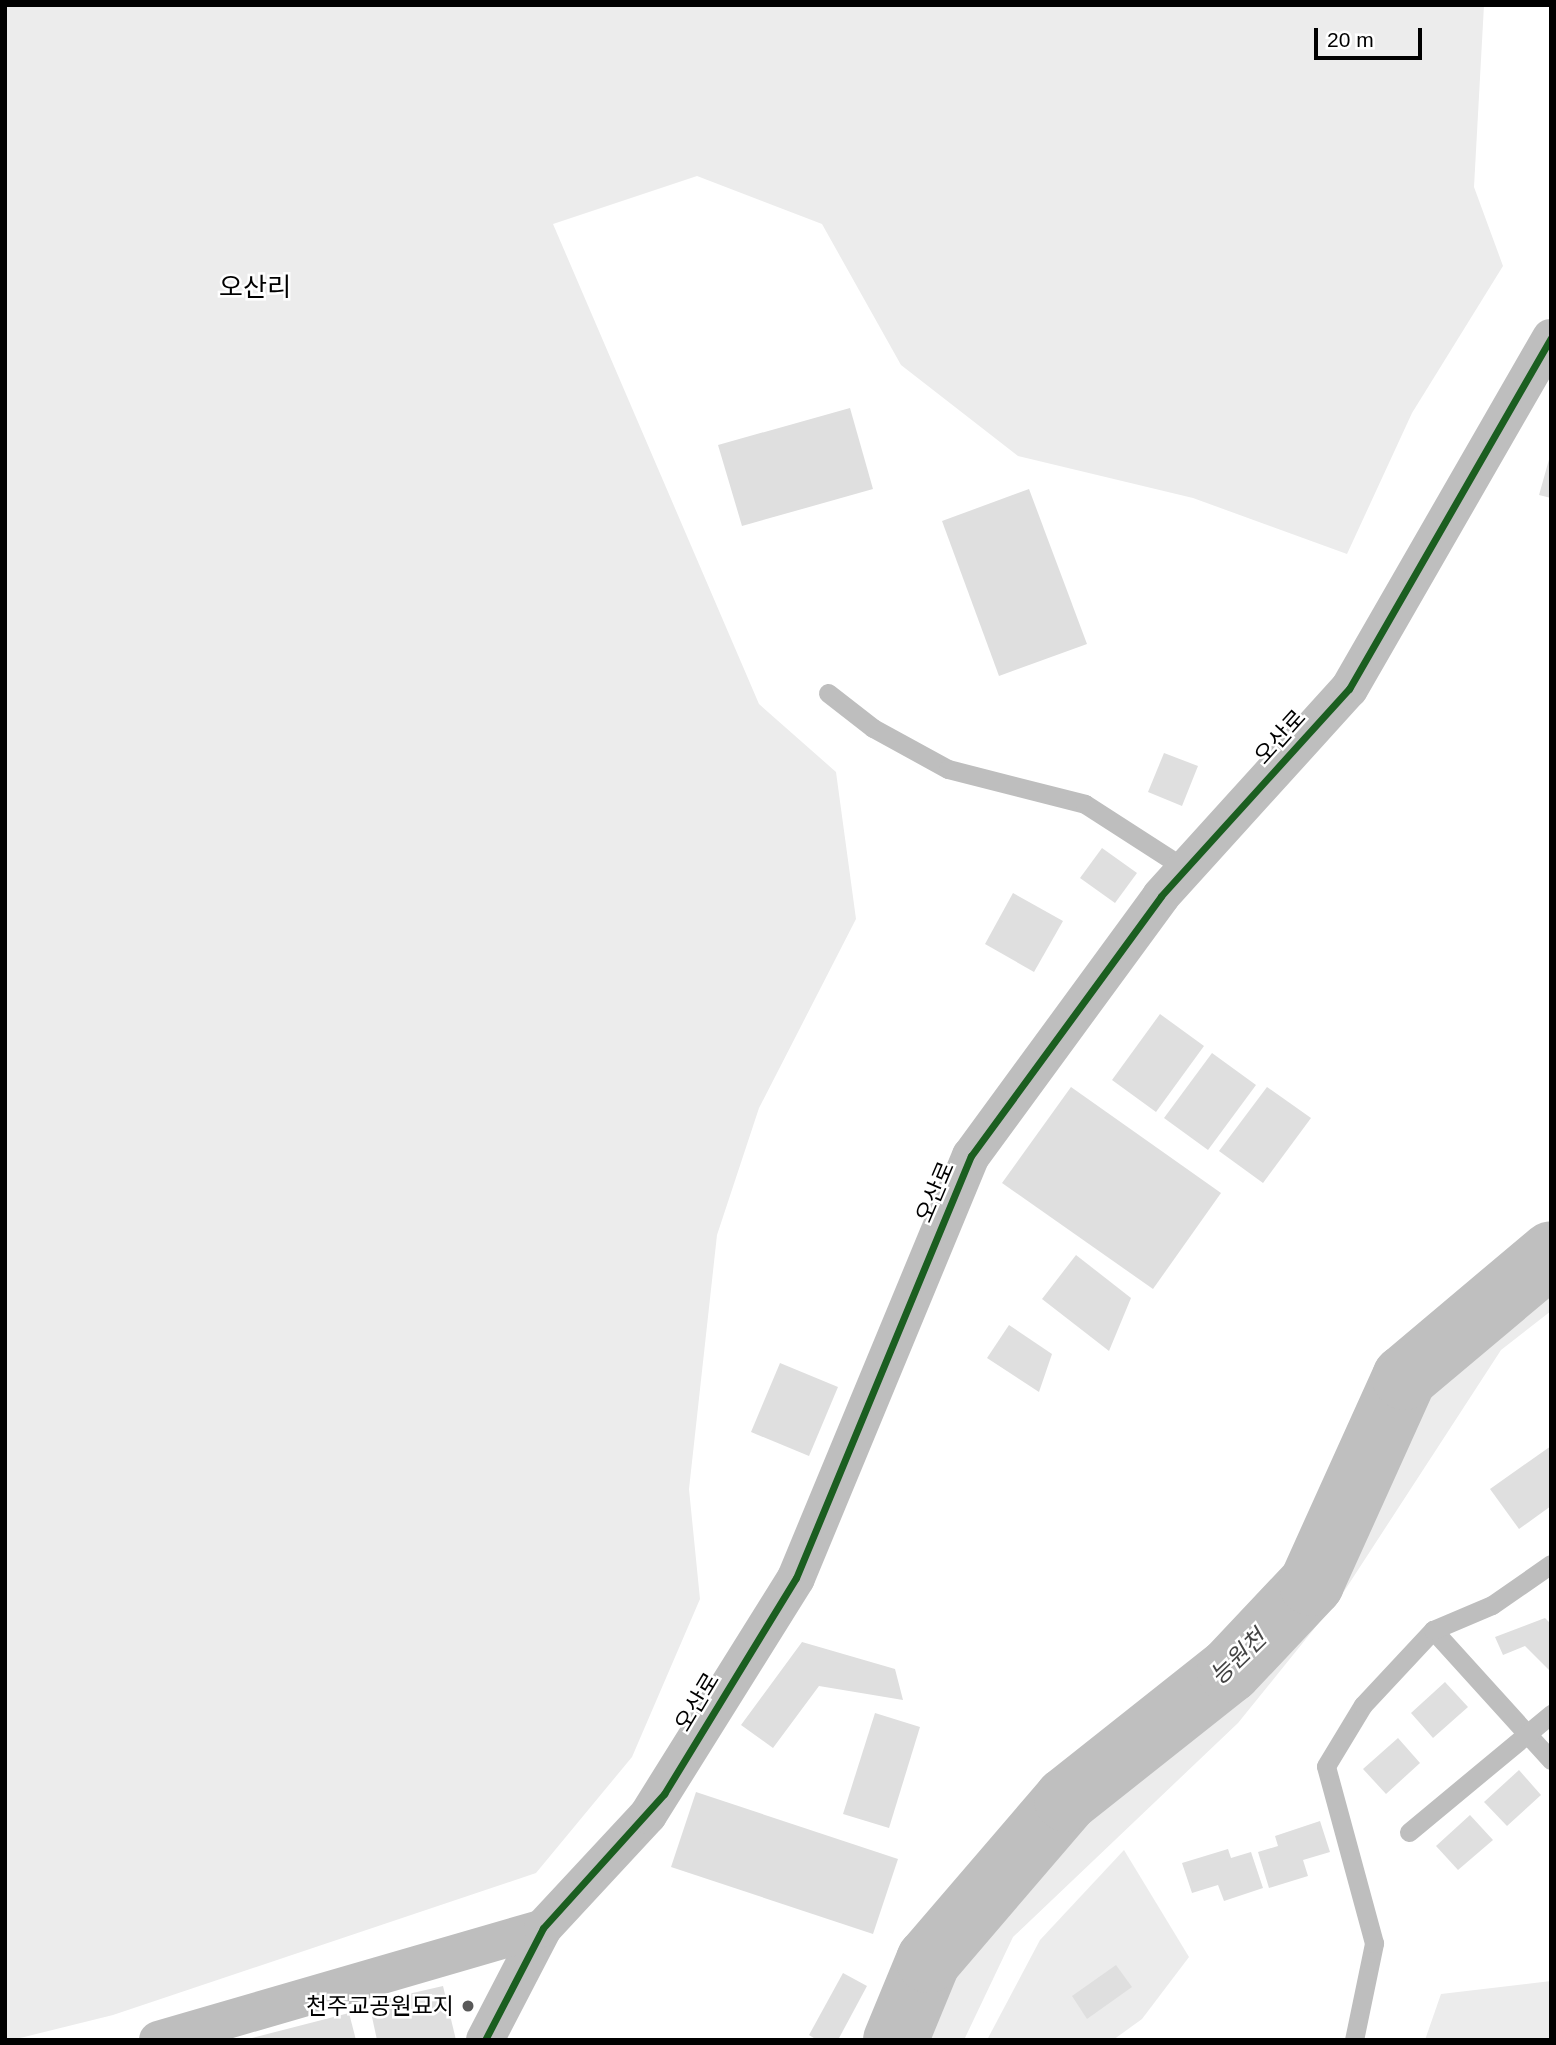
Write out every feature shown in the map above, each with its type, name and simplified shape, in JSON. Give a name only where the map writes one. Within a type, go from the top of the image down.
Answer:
[{"type":"street","name":"오산로","points":[[485,2040],[543,1928],[663,1794],[796,1578],[971,1156],[1185,869],[1349,689],[1551,338]]},
{"type":"street","points":[[158,2040],[543,1928]]},
{"type":"lane","points":[[828,693],[873,728],[948,769],[1085,804],[1185,869]]},
{"type":"lane","points":[[1354,2040],[1374,1943],[1326,1766],[1363,1705],[1433,1630],[1492,1605],[1551,1564]]},
{"type":"lane","points":[[1433,1630],[1551,1760]]},
{"type":"lane","points":[[1409,1832],[1551,1714]]},
{"type":"shaded area","points":[[5,5],[1484,5],[1474,187],[1503,266],[1412,413],[1347,554],[1193,498],[1018,456],[901,365],[822,224],[697,176],[553,224],[759,704],[836,772],[856,919],[759,1108],[717,1235],[689,1489],[700,1599],[632,1757],[536,1873],[113,2015],[12,2040],[5,2040]]},
{"type":"shaded area","points":[[1551,1230],[1551,1247],[1399,1373],[1309,1581],[1227,1668],[1065,1797],[923,1958],[891,2040],[867,2040],[919,1953],[1059,1796],[1219,1667],[1303,1579],[1367,1414],[1395,1365]]},
{"type":"shaded area","points":[[1551,1262],[1551,1311],[1501,1350],[1343,1593],[1238,1723],[1013,1937],[964,2040],[908,2040],[932,1971],[1071,1808],[1234,1678],[1320,1586],[1413,1381]]},
{"type":"shaded area","points":[[1124,1850],[1189,1957],[1142,2019],[1113,2040],[987,2040],[1040,1940]]},
{"type":"shaded area","points":[[1551,1981],[1551,2040],[1425,2040],[1441,1994]]},
{"type":"building","points":[[850,408],[873,489],[742,526],[718,445]]},
{"type":"building","points":[[1551,456],[1551,498],[1539,495]]},
{"type":"building","points":[[1029,489],[1087,644],[999,676],[942,521]]},
{"type":"building","points":[[1164,753],[1198,766],[1182,806],[1148,792]]},
{"type":"building","points":[[1102,848],[1137,873],[1115,903],[1080,878]]},
{"type":"building","points":[[1013,893],[1063,921],[1034,972],[985,944]]},
{"type":"building","points":[[1160,1014],[1204,1046],[1156,1112],[1112,1080]]},
{"type":"building","points":[[1212,1053],[1256,1085],[1208,1150],[1164,1118]]},
{"type":"building","points":[[1071,1087],[1221,1193],[1153,1289],[1002,1183]]},
{"type":"building","points":[[1267,1087],[1311,1118],[1263,1183],[1219,1151]]},
{"type":"building","points":[[1076,1255],[1131,1298],[1109,1351],[1042,1299]]},
{"type":"building","points":[[1009,1325],[1052,1354],[1039,1392],[987,1358]]},
{"type":"building","points":[[780,1363],[838,1387],[809,1456],[751,1432]]},
{"type":"building","points":[[1551,1446],[1551,1506],[1519,1529],[1490,1489]]},
{"type":"building","points":[[1545,1618],[1551,1624],[1551,1672],[1525,1646],[1503,1655],[1495,1637]]},
{"type":"building","points":[[802,1642],[895,1669],[903,1700],[819,1686],[773,1748],[741,1725]]},
{"type":"building","points":[[1445,1682],[1468,1707],[1433,1738],[1411,1713]]},
{"type":"building","points":[[875,1713],[920,1727],[889,1828],[843,1814]]},
{"type":"building","points":[[1398,1738],[1420,1763],[1386,1794],[1363,1769]]},
{"type":"building","points":[[1519,1770],[1541,1795],[1507,1826],[1484,1802]]},
{"type":"building","points":[[696,1792],[898,1859],[873,1934],[671,1867]]},
{"type":"building","points":[[1470,1815],[1493,1840],[1458,1870],[1436,1846]]},
{"type":"building","points":[[1320,1821],[1330,1852],[1303,1860],[1308,1876],[1269,1888],[1258,1852],[1278,1846],[1275,1836]]},
{"type":"building","points":[[1228,1849],[1231,1858],[1251,1852],[1263,1888],[1224,1901],[1218,1885],[1192,1893],[1182,1863]]},
{"type":"building","points":[[1116,1965],[1132,1987],[1087,2019],[1072,1996]]},
{"type":"building","points":[[843,1973],[867,1986],[838,2040],[817,2040],[809,2035]]},
{"type":"building","points":[[443,1986],[456,2040],[377,2040],[369,2003]]},
{"type":"building","points":[[349,2013],[356,2040],[248,2040],[248,2039]]},
{"type":"waterway","name":"능원천","points":[[895,2040],[928,1960],[1066,1799],[1229,1670],[1311,1583],[1404,1377],[1551,1253]]},
{"type":"cycle path","points":[[485,2040],[543,1928],[664,1794],[796,1578],[971,1156],[1161,896],[1349,689],[1551,338]]},
{"type":"place","name":"천주교공원묘지","points":[[468,2006]]},
{"type":"district","name":"오산리","points":[[255,288]]}]
